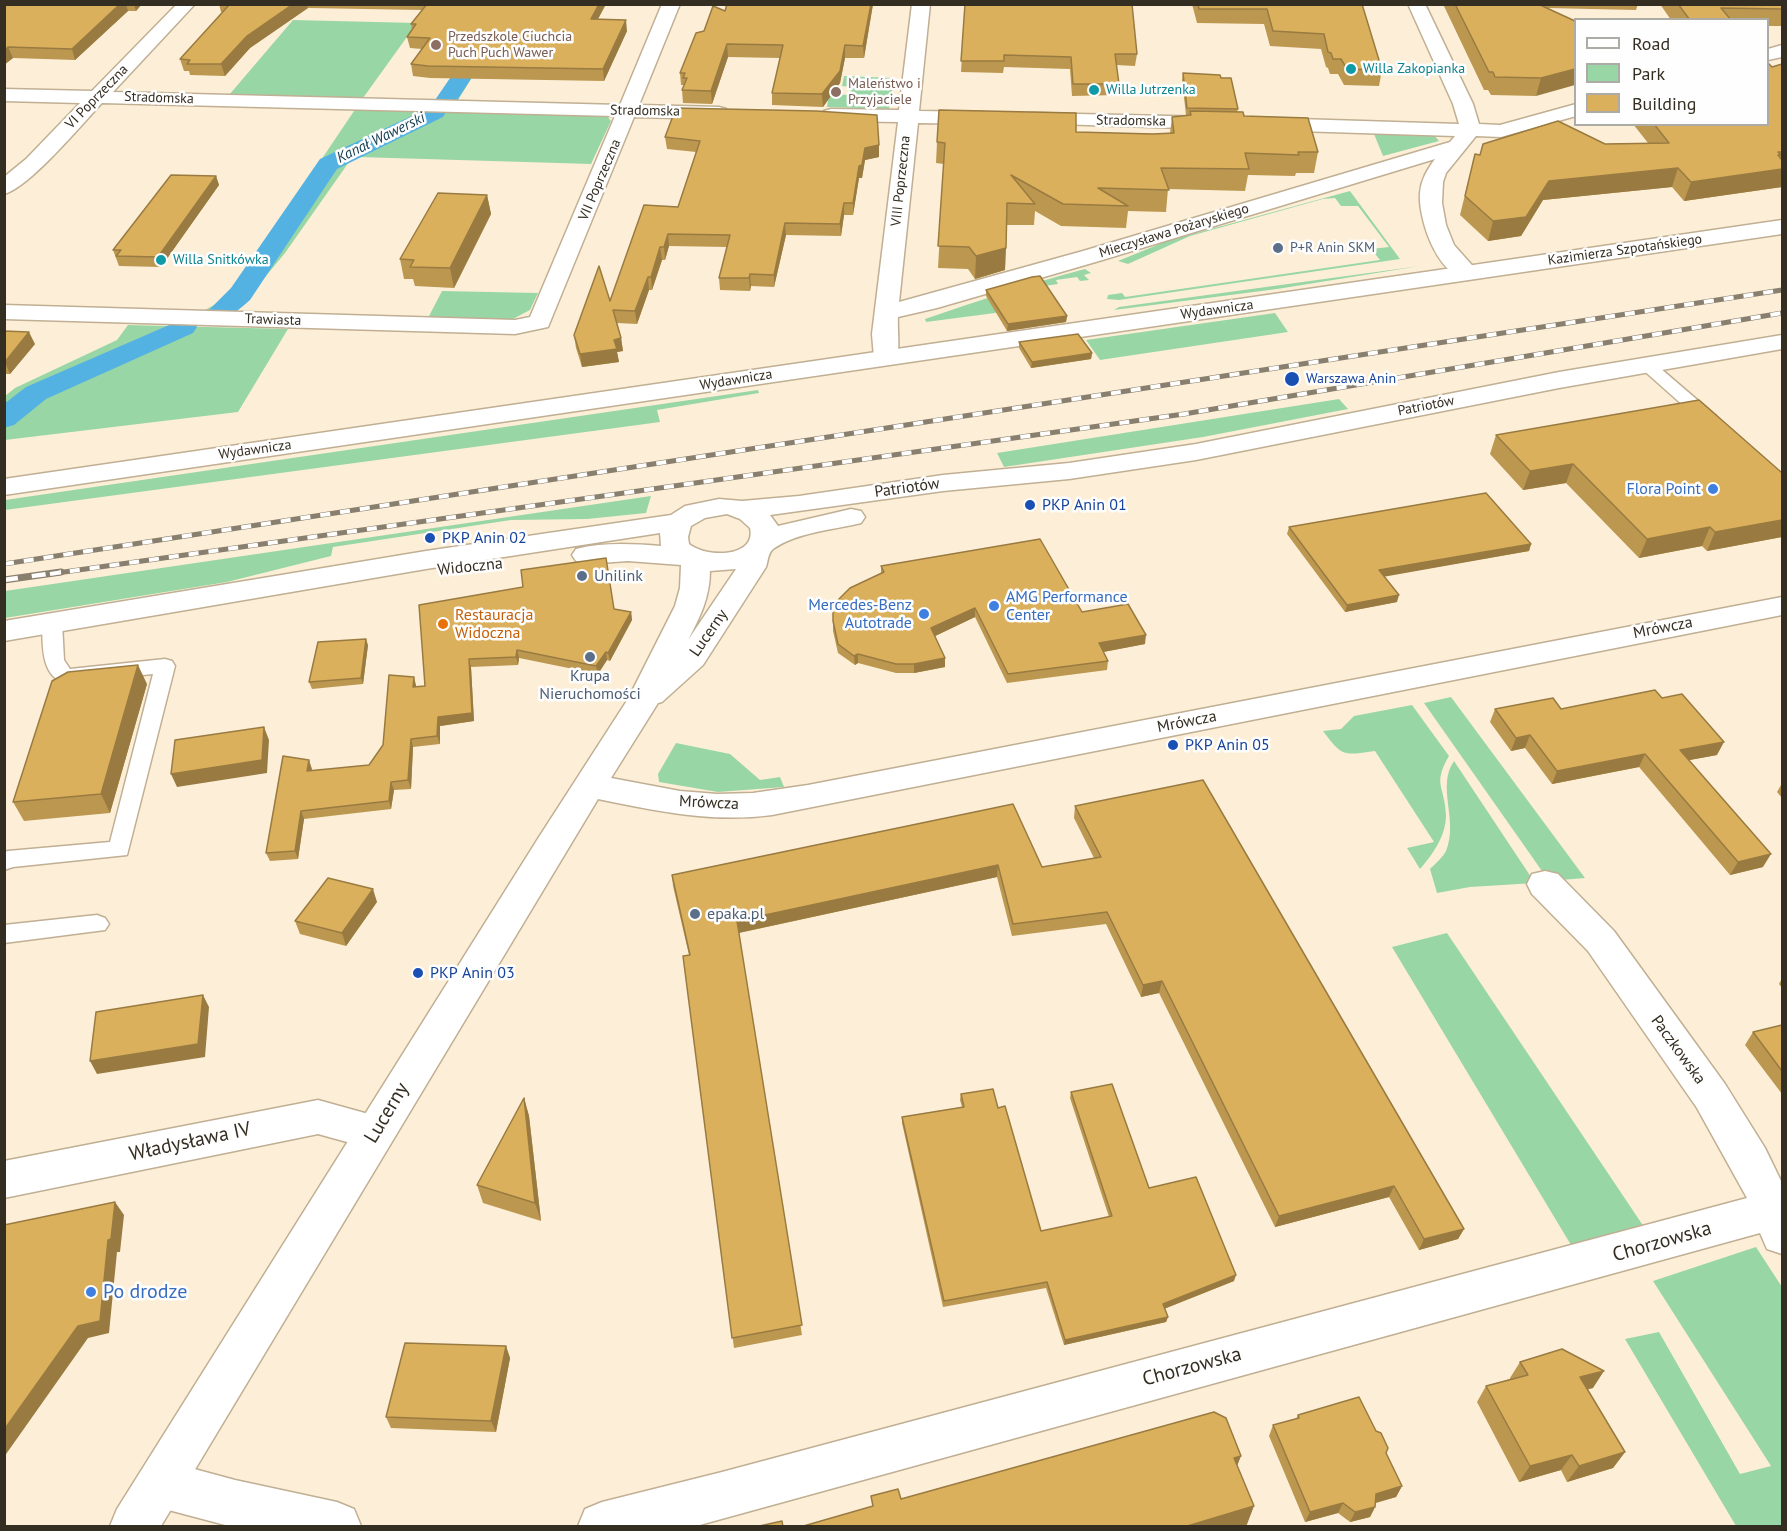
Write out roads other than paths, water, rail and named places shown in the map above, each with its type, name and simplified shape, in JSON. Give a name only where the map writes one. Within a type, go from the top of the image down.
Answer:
[{"type":"street","name":"VI Poprzeczna","points":[[4,188],[33,163],[188,4]]},
{"type":"street","name":"VII Poprzeczna","points":[[540,321],[671,4]]},
{"type":"street","name":"VIII Poprzeczna","points":[[886,358],[884,334],[921,4]]},
{"type":"street","points":[[1416,4],[1463,104],[1465,137],[1437,171],[1432,184],[1431,198],[1441,241],[1449,254],[1468,273]]},
{"type":"street","name":"Stradomska","points":[[4,95],[743,113]]},
{"type":"street","name":"Stradomska","points":[[808,114],[1237,124],[1465,137],[1501,131],[1574,110]]},
{"type":"street","name":"Mieczysława Pożaryskiego","points":[[887,312],[929,303],[1026,275],[1465,137]]},
{"type":"street","name":"Kazimierza Szpotańskiego","points":[[1468,273],[1782,227]]},
{"type":"street","name":"Wydawnicza","points":[[4,487],[1468,273]]},
{"type":"street","name":"Trawiasta","points":[[4,312],[515,327],[540,321]]},
{"type":"street","name":"Patriotów","points":[[744,509],[799,504],[943,483],[1069,471],[1196,452],[1560,380],[1782,342]]},
{"type":"street","name":"Patriotów","points":[[759,547],[810,525],[991,490],[1069,471]]},
{"type":"street","points":[[727,506],[744,509],[759,518],[766,530],[759,547],[739,559],[720,563],[690,558],[676,548],[673,539],[674,530],[692,513],[727,506]]},
{"type":"street","name":"Widoczna","points":[[4,631],[256,590],[429,558],[680,522]]},
{"type":"street","name":"Lucerny","points":[[643,701],[692,658],[752,567],[759,547]]},
{"type":"street","name":"Widoczna","points":[[256,590],[608,553],[690,558]]},
{"type":"street","name":"Lucerny","points":[[134,1527],[589,785],[643,701],[690,606],[694,588],[690,558]]},
{"type":"street","name":"Mrówcza","points":[[589,785],[658,799],[713,806],[736,807],[808,797],[1782,606]]},
{"type":"street","points":[[684,618],[717,622]]},
{"type":"street","name":"Paczkowska","points":[[1545,884],[1600,941],[1711,1096],[1750,1161],[1780,1218]]},
{"type":"street","name":"Władysława IV","points":[[4,1180],[247,1130],[318,1118],[376,1132]]},
{"type":"street","name":"Chorzowska","points":[[602,1527],[1780,1218]]},
{"type":"street","points":[[161,1484],[235,1504],[337,1527]]},
{"type":"lane","points":[[1647,365],[1726,434]]},
{"type":"lane","points":[[4,862],[119,849],[165,666],[65,676],[54,662],[52,623]]},
{"type":"lane","points":[[4,934],[97,924]]},
{"type":"waterway","name":"Kanał Wawerski","points":[[446,100],[485,42],[506,4]]},
{"type":"waterway","name":"Kanał Wawerski","points":[[222,310],[241,294],[328,164],[435,112]]},
{"type":"waterway","name":"Kanał Wawerski","points":[[4,419],[36,393],[183,327]]},
{"type":"railway","points":[[4,564],[1782,290]]},
{"type":"railway","points":[[50,574],[1184,414],[1782,313]]},
{"type":"railway","points":[[4,580],[61,572]]},
{"type":"place","name":"Przedszkole Ciuchcia Puch Puch Wawer","points":[[436,45]]},
{"type":"place","name":"Willa Zakopianka","points":[[1351,69]]},
{"type":"place","name":"Willa Jutrzenka","points":[[1094,90]]},
{"type":"place","name":"Maleństwo i Przyjaciele","points":[[836,92]]},
{"type":"place","name":"P+R Anin SKM","points":[[1278,248]]},
{"type":"place","name":"Willa Snitkówka","points":[[161,260]]},
{"type":"place","name":"Warszawa Anin","points":[[1292,379]]},
{"type":"place","name":"Flora Point","points":[[1713,489]]},
{"type":"place","name":"PKP Anin 01","points":[[1030,505]]},
{"type":"place","name":"PKP Anin 02","points":[[430,538]]},
{"type":"place","name":"Unilink","points":[[582,576]]},
{"type":"place","name":"AMG Performance Center","points":[[994,606]]},
{"type":"place","name":"Mercedes-Benz Autotrade","points":[[924,614]]},
{"type":"place","name":"Restauracja Widoczna","points":[[443,624]]},
{"type":"place","name":"Krupa Nieruchomości","points":[[590,657]]},
{"type":"place","name":"PKP Anin 05","points":[[1173,745]]},
{"type":"place","name":"epaka.pl","points":[[695,914]]},
{"type":"place","name":"PKP Anin 03","points":[[418,973]]},
{"type":"place","name":"Po drodze","points":[[91,1292]]}]
